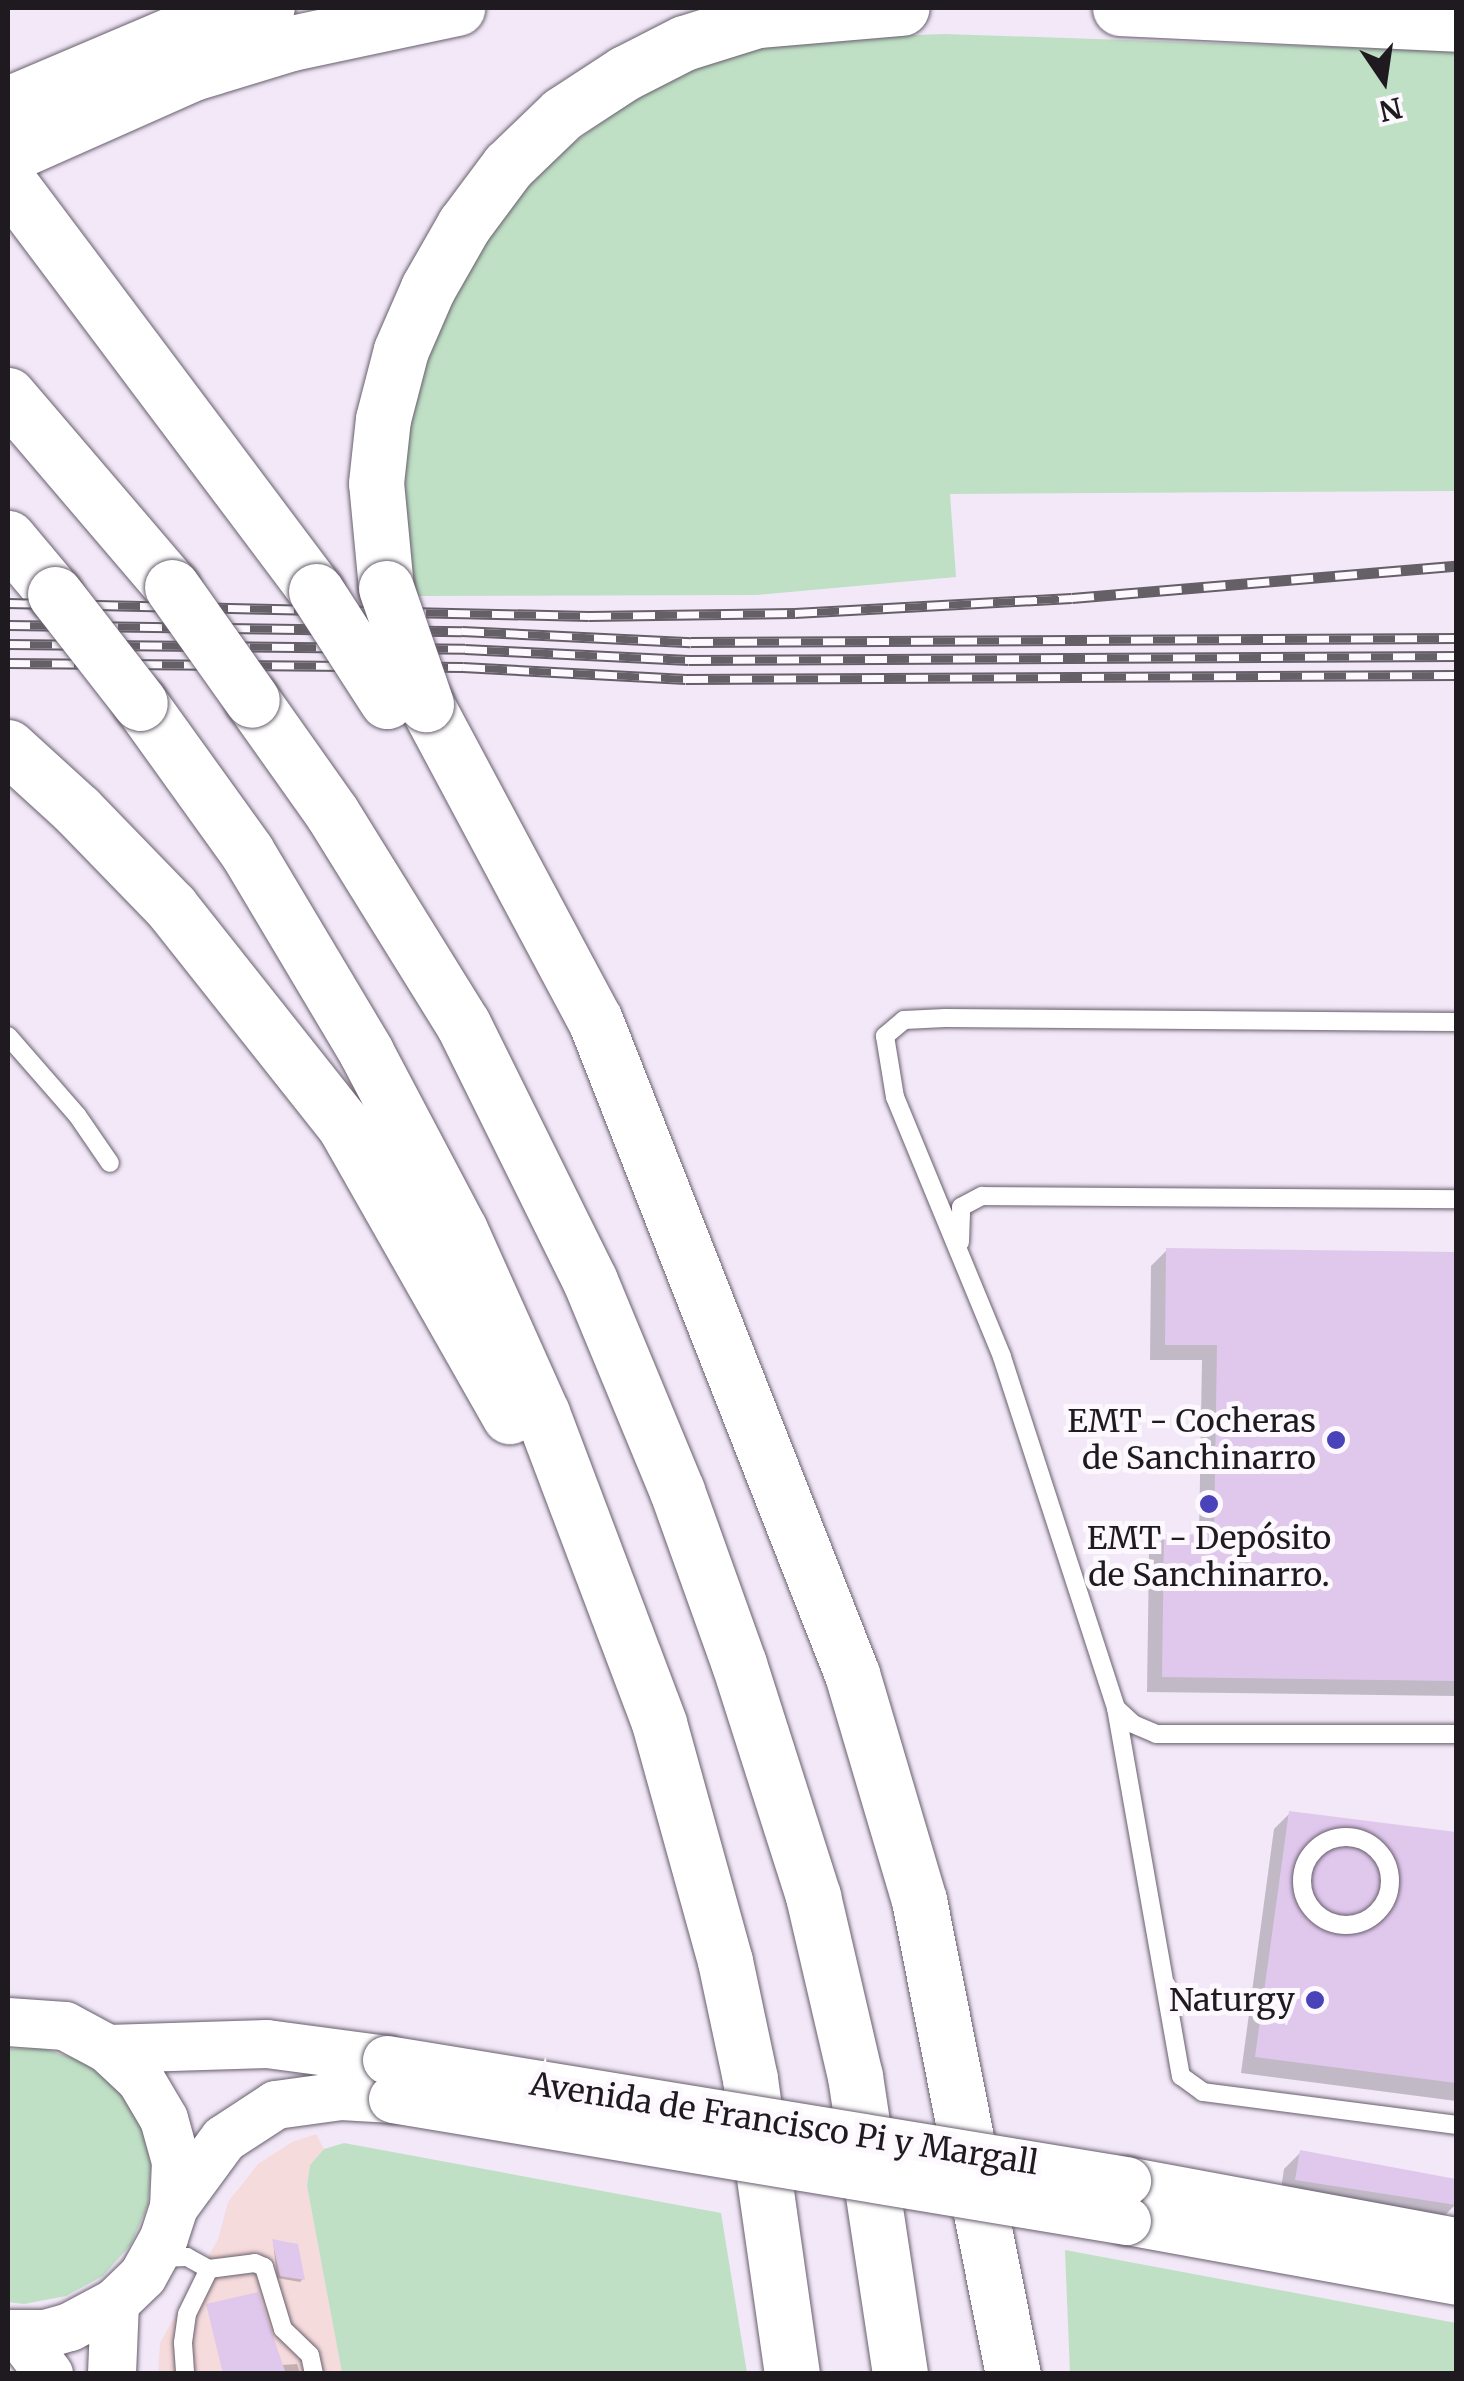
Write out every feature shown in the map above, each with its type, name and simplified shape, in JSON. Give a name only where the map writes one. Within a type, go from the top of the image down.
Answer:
[{"type":"highway","points":[[12,147],[175,33],[267,8]]},
{"type":"highway","points":[[12,147],[193,73],[292,43],[457,8]]},
{"type":"highway","points":[[406,702],[386,588],[376,483],[383,419],[402,350],[428,288],[455,240],[508,166],[562,114],[625,73],[684,43],[758,20],[901,8]]},
{"type":"highway","points":[[1120,8],[1456,24]]},
{"type":"highway","points":[[12,147],[316,590],[406,702],[682,1242],[852,1674],[920,1900],[1013,2374]]},
{"type":"highway","points":[[8,395],[172,587],[332,813],[463,1024],[590,1281],[684,1451],[760,1638],[820,1835],[880,2077],[927,2374]]},
{"type":"highway","points":[[8,538],[140,703],[247,852],[366,1052],[418,1149],[460,1230],[542,1413],[659,1723],[725,1962],[750,2079],[792,2374]]},
{"type":"highway","points":[[8,747],[78,811],[171,906],[344,1125],[613,1598]]},
{"type":"highway","points":[[590,1281],[677,1491],[739,1664],[812,1896],[854,2076],[900,2374]]},
{"type":"street","points":[[8,2022],[65,2026],[108,2049],[141,2080],[164,2119],[176,2162],[174,2207],[153,2259],[115,2303],[70,2327],[14,2335]]},
{"type":"street","name":"Avenida de Francisco Pi y Margall","points":[[108,2049],[268,2044],[390,2079],[1127,2201],[1456,2242]]},
{"type":"street","name":"Avenida de Francisco Pi y Margall","points":[[174,2207],[224,2139],[276,2105],[340,2096],[390,2079]]},
{"type":"street","name":"Avenida de Francisco Pi y Margall","points":[[1127,2201],[1456,2281]]},
{"type":"street","points":[[112,2374],[115,2303]]},
{"type":"street","points":[[14,2335],[49,2374]]},
{"type":"lane","points":[[1456,1022],[904,1020],[885,1036],[895,1096],[1002,1357],[1116,1708],[1181,2076],[1203,2092],[1456,2125]]},
{"type":"lane","points":[[8,1036],[77,1114],[110,1163]]},
{"type":"lane","points":[[960,1252],[961,1206],[982,1196],[1456,1200]]},
{"type":"lane","points":[[1116,1708],[1133,1724],[1156,1734],[1456,1734]]},
{"type":"lane","points":[[1334,1838],[1363,1840],[1385,1860],[1390,1873],[1386,1901],[1377,1913],[1351,1925],[1323,1919],[1304,1897],[1303,1868],[1310,1855],[1334,1838]]},
{"type":"lane","points":[[153,2259],[187,2257],[208,2269],[255,2263],[264,2266],[283,2329],[310,2355],[314,2374]]},
{"type":"lane","points":[[185,2374],[183,2344],[188,2314],[208,2269]]},
{"type":"shaded area","points":[[316,2134],[324,2149],[310,2165],[307,2186],[342,2373],[158,2374],[160,2343],[218,2239],[228,2202],[258,2164],[292,2142]]},
{"type":"green space","points":[[945,34],[1456,51],[1456,491],[950,494],[956,577],[757,595],[411,596],[400,469],[417,374],[459,278],[537,170],[644,91],[715,57],[799,39]]},
{"type":"green space","points":[[42,2048],[82,2061],[116,2087],[140,2122],[151,2163],[148,2205],[131,2244],[103,2276],[66,2296],[24,2304],[8,2302],[8,2049]]},
{"type":"green space","points":[[344,2143],[721,2213],[747,2373],[342,2373],[307,2186],[310,2165],[324,2149]]},
{"type":"green space","points":[[1065,2250],[1456,2323],[1456,2373],[1070,2373]]},
{"type":"building","name":"EMT - Cocheras de Sanchinarro","points":[[1166,1248],[1456,1252],[1456,1681],[1162,1677],[1164,1534],[1214,1535],[1217,1345],[1165,1345]]},
{"type":"building","points":[[1289,1811],[1456,1832],[1456,2083],[1255,2057]]},
{"type":"building","points":[[1300,2150],[1456,2179],[1456,2205],[1295,2180]]},
{"type":"building","points":[[272,2239],[298,2244],[305,2280],[280,2276]]},
{"type":"building","points":[[258,2292],[286,2374],[223,2374],[206,2304]]},
{"type":"railway","points":[[8,603],[589,616],[795,613],[1072,598],[1456,566]]},
{"type":"railway","points":[[8,625],[462,631],[691,642],[1456,638]]},
{"type":"railway","points":[[8,644],[465,649],[689,660],[1456,656]]},
{"type":"railway","points":[[8,663],[463,667],[686,679],[1456,675]]},
{"type":"place","name":"EMT - Cocheras de Sanchinarro","points":[[1336,1440]]},
{"type":"place","name":"EMT - Depósito de Sanchinarro.","points":[[1209,1504]]},
{"type":"place","name":"Naturgy","points":[[1315,2000]]}]
